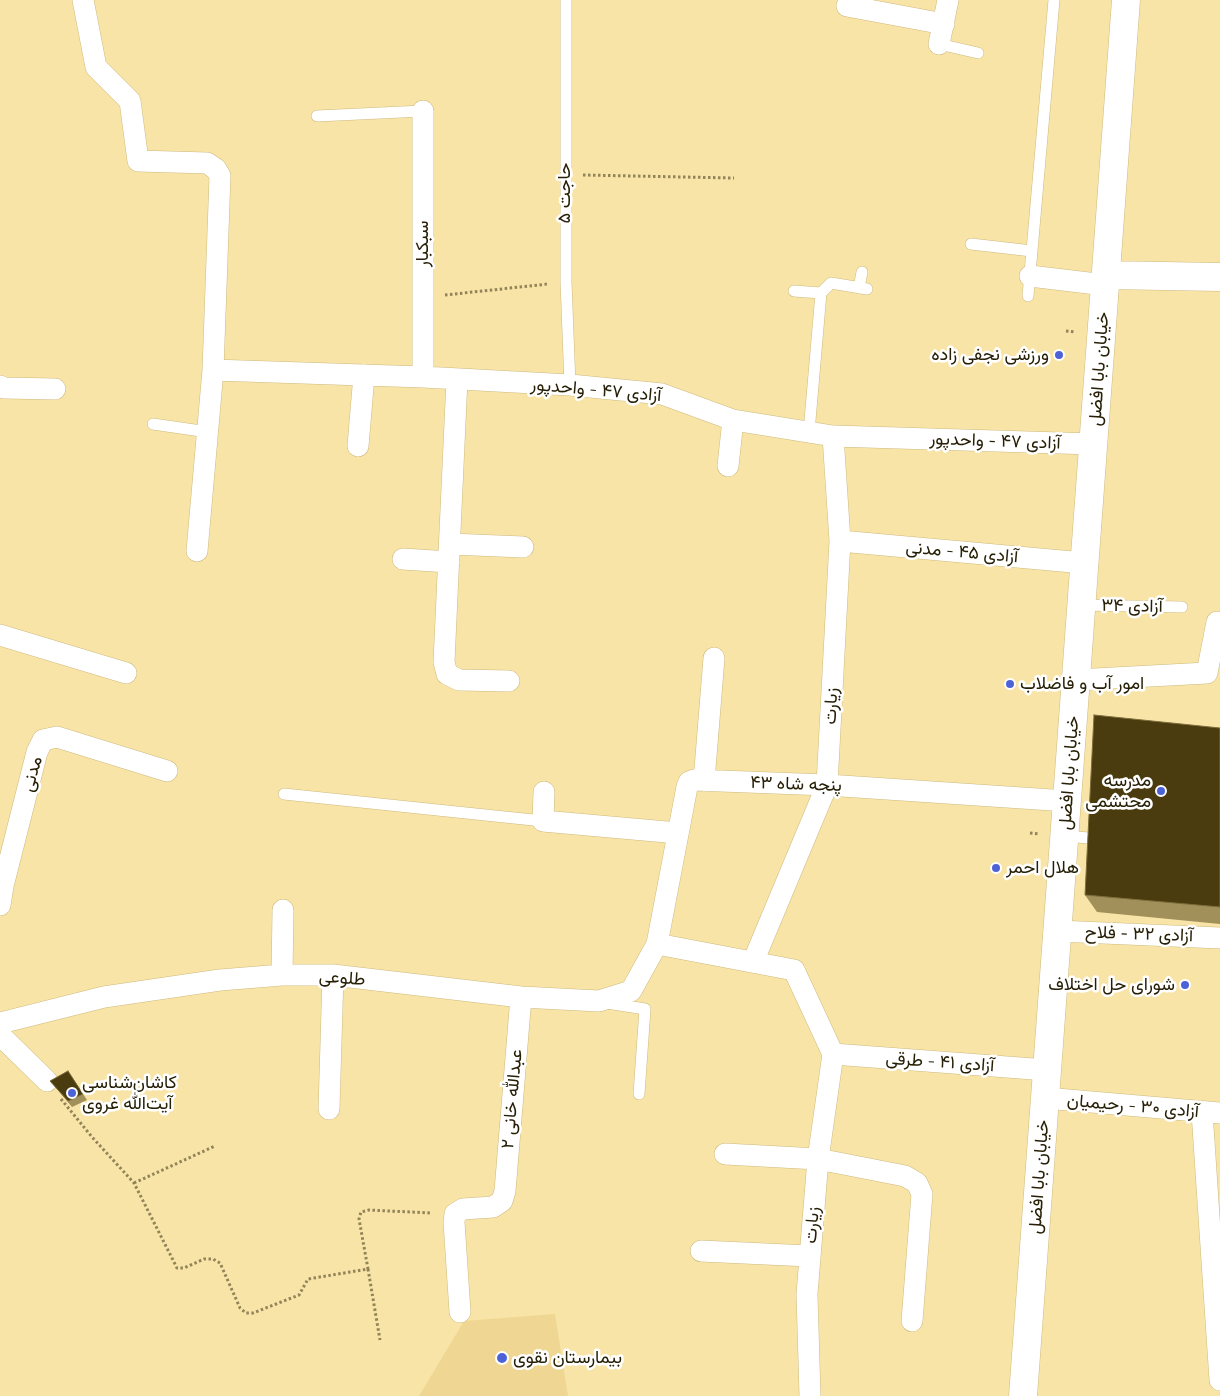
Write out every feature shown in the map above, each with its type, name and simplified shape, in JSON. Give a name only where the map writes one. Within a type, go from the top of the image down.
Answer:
[{"type":"main road","name":"خیابان بابا افضل","points":[[1023,1396],[1126,0]]},
{"type":"main road","points":[[1106,280],[1220,277]]},
{"type":"street","points":[[83,0],[96,68],[130,101],[138,161],[207,163],[216,169],[220,176],[213,370],[197,551]]},
{"type":"street","points":[[939,44],[948,0]]},
{"type":"street","points":[[847,6],[944,24]]},
{"type":"street","name":"سبکبار","points":[[423,111],[423,377]]},
{"type":"street","points":[[1029,286],[1106,280]]},
{"type":"street","name":"آزادی ۴۷ - واحدپور","points":[[213,370],[423,377],[570,386],[662,394],[733,420],[833,436],[1094,444]]},
{"type":"street","points":[[358,446],[364,375]]},
{"type":"street","points":[[457,379],[444,662],[447,674],[459,680],[509,681]]},
{"type":"street","points":[[0,386],[4,388],[55,389]]},
{"type":"street","points":[[728,466],[733,420]]},
{"type":"street","name":"زیارت","points":[[753,962],[827,785],[840,542],[833,436]]},
{"type":"street","name":"آزادی ۴۵ - مدنی","points":[[840,542],[1084,563]]},
{"type":"street","points":[[402,559],[523,547]]},
{"type":"street","points":[[1076,680],[1207,673],[1217,622]]},
{"type":"street","points":[[0,635],[126,673]]},
{"type":"street","points":[[704,781],[714,658]]},
{"type":"street","name":"مدنی","points":[[0,905],[3,886],[37,752],[43,740],[56,737],[167,771]]},
{"type":"street","name":"پنجه شاه ۴۳","points":[[657,944],[686,787],[689,782],[694,780],[827,785],[1067,801]]},
{"type":"street","points":[[544,792],[543,821],[678,833]]},
{"type":"street","points":[[282,975],[283,910]]},
{"type":"street","name":"آزادی ۳۲ - فلاح","points":[[1058,931],[1220,938]]},
{"type":"street","points":[[657,944],[794,970],[833,1054]]},
{"type":"street","name":"طلوعی","points":[[0,1023],[104,997],[220,980],[282,975],[333,976],[521,997],[599,1001],[631,992],[657,944]]},
{"type":"street","points":[[329,1109],[333,976]]},
{"type":"street","name":"عبدالله خانی ۲","points":[[455,1214],[463,1209],[493,1207],[502,1201],[506,1181],[521,997]]},
{"type":"street","points":[[0,1035],[46,1081]]},
{"type":"street","name":"زیارت","points":[[810,1396],[807,1294],[809,1256],[818,1159],[833,1054]]},
{"type":"street","name":"آزادی ۴۱ - طرقی","points":[[833,1054],[1048,1070]]},
{"type":"street","name":"آزادی ۳۰ - رحیمیان","points":[[1045,1098],[1211,1113]]},
{"type":"street","points":[[1211,1113],[1220,1380]]},
{"type":"street","points":[[725,1154],[818,1159],[905,1176],[916,1183],[922,1194],[912,1321]]},
{"type":"street","points":[[455,1214],[460,1312]]},
{"type":"street","points":[[701,1251],[809,1256]]},
{"type":"lane","name":"حاجت ۵","points":[[566,0],[566,282],[570,386]]},
{"type":"lane","points":[[1029,286],[1054,0]]},
{"type":"lane","points":[[939,44],[978,53]]},
{"type":"lane","points":[[317,116],[423,111]]},
{"type":"lane","points":[[971,244],[1032,251]]},
{"type":"lane","points":[[809,432],[821,293],[831,283],[863,288],[862,272]]},
{"type":"lane","points":[[794,291],[821,293]]},
{"type":"lane","points":[[153,424],[208,432]]},
{"type":"lane","name":"آزادی ۳۴","points":[[1082,605],[1182,607]]},
{"type":"lane","points":[[284,794],[543,821]]},
{"type":"lane","points":[[1065,836],[1100,839]]},
{"type":"lane","points":[[599,1001],[645,1009],[639,1094]]},
{"type":"path","points":[[565,174],[734,178]]},
{"type":"path","points":[[424,297],[566,282]]},
{"type":"path","points":[[46,1081],[134,1183],[177,1268],[184,1268],[204,1259],[213,1259],[220,1263],[240,1308],[246,1313],[299,1295],[308,1279],[368,1269]]},
{"type":"path","points":[[134,1183],[215,1146]]},
{"type":"path","points":[[380,1340],[359,1219],[361,1212],[369,1210],[455,1214]]},
{"type":"shaded area","name":"بیمارستان نقوی","points":[[555,1314],[568,1396],[419,1396],[464,1321]]},
{"type":"building","name":"مدرسه محتشمی","points":[[1094,715],[1220,728],[1220,907],[1085,895]]},
{"type":"building","name":"کاشان‌شناسی آیت‌الله غروی","points":[[68,1071],[83,1094],[68,1101],[50,1081]]},
{"type":"place","name":"ورزشی نجفی زاده","points":[[1059,355]]},
{"type":"place","name":"امور آب و فاضلاب","points":[[1010,684]]},
{"type":"place","name":"مدرسه محتشمی","points":[[1161,791]]},
{"type":"place","name":"هلال احمر","points":[[996,868]]},
{"type":"place","name":"شورای حل اختلاف","points":[[1185,985]]},
{"type":"place","name":"کاشان‌شناسی آیت‌الله غروی","points":[[72,1093]]},
{"type":"place","name":"بیمارستان نقوی","points":[[502,1358]]}]
